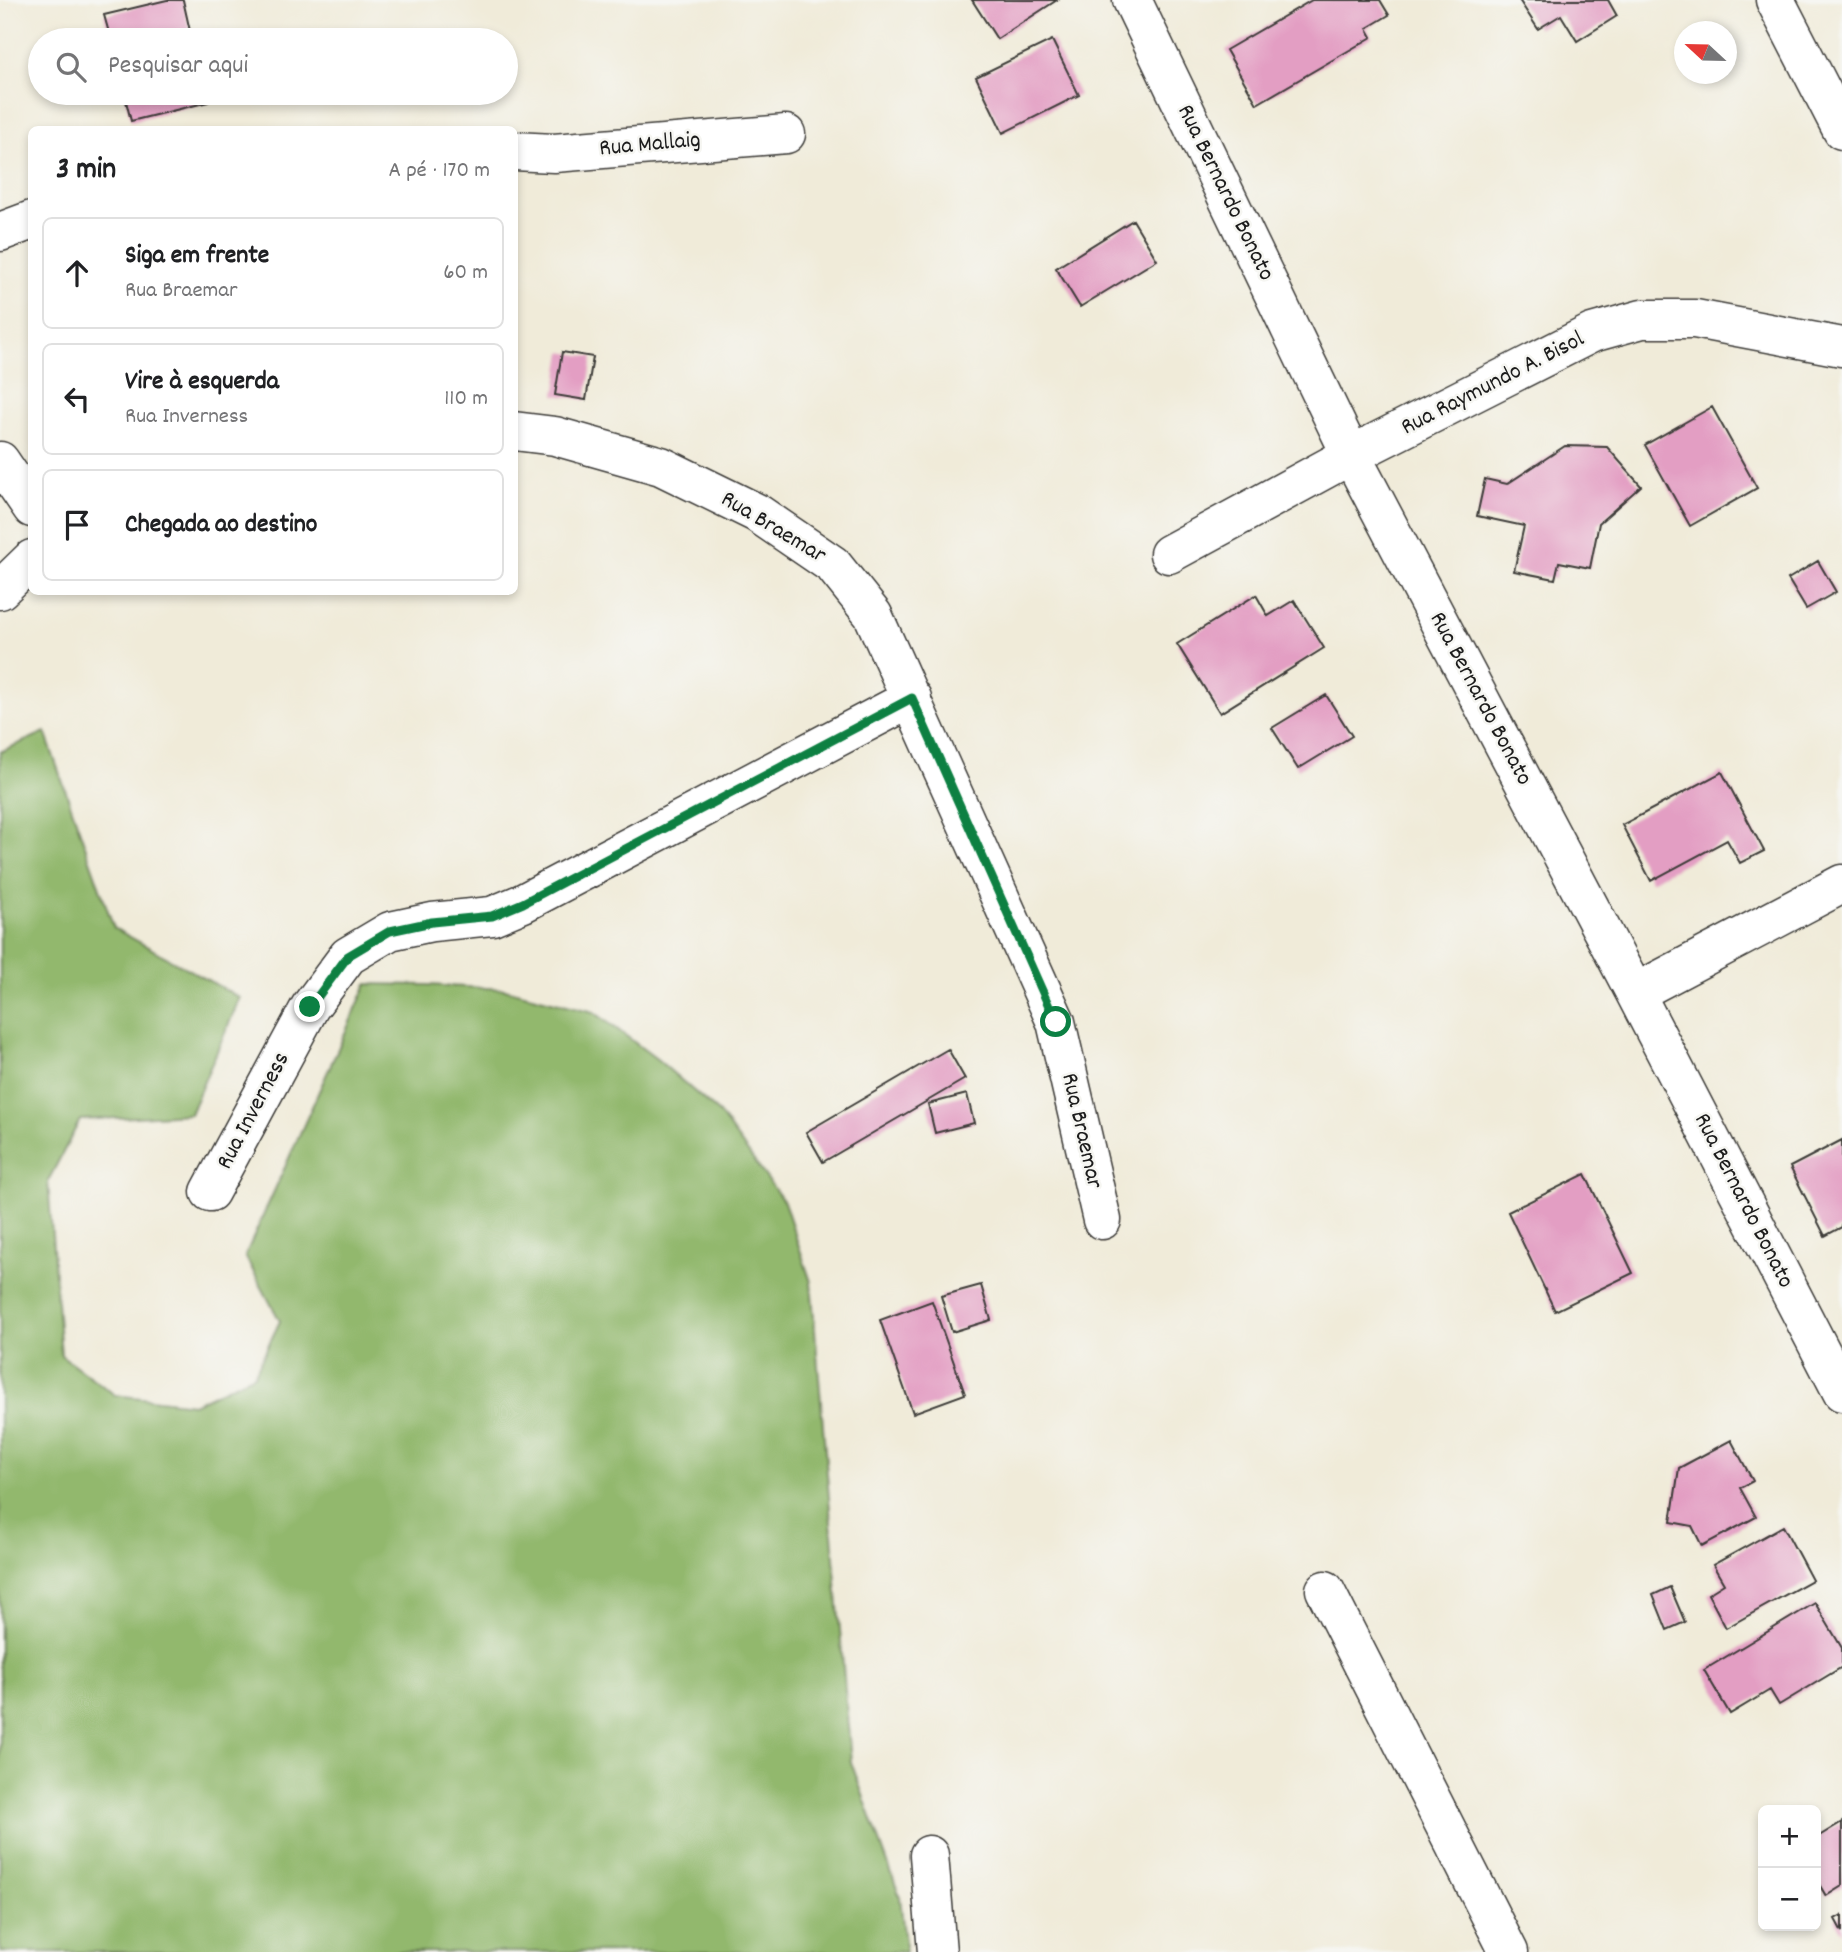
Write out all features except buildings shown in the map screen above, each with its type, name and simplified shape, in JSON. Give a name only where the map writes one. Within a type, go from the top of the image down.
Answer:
[{"type":"street","name":"Rua Bernardo Bonato","points":[[1132,0],[1350,455],[1635,993],[1842,1392]]},
{"type":"street","points":[[1775,0],[1842,130]]},
{"type":"street","name":"Rua Mallaig","points":[[518,151],[554,153],[786,134]]},
{"type":"street","points":[[0,232],[28,222]]},
{"type":"street","name":"Rua Raymundo A. Bisol","points":[[1169,554],[1350,455],[1592,333],[1642,319],[1695,319],[1842,347]]},
{"type":"street","name":"Rua Braemar","points":[[518,431],[555,436],[661,466],[768,520],[834,565],[873,615],[1056,1022],[1102,1220]]},
{"type":"street","points":[[0,461],[28,502]]},
{"type":"street","points":[[0,590],[28,563]]},
{"type":"street","name":"Rua Inverness","points":[[210,1192],[310,1007],[348,956],[390,931],[432,922],[492,916],[523,903],[912,698]]},
{"type":"street","points":[[1635,993],[1842,884]]},
{"type":"street","points":[[1325,1590],[1509,1952]]},
{"type":"street","points":[[929,1855],[937,1952]]},
{"type":"green space","points":[[45,732],[114,928],[240,998],[190,1114],[80,1120],[48,1181],[61,1355],[115,1395],[193,1404],[254,1375],[280,1321],[245,1256],[367,984],[505,989],[594,1012],[658,1060],[719,1113],[784,1202],[811,1282],[851,1762],[900,1897],[906,1952],[0,1952],[0,752]]},
{"type":"route","points":[[310,1007],[348,956],[390,931],[432,922],[492,916],[523,903],[912,698],[1056,1022]]}]
